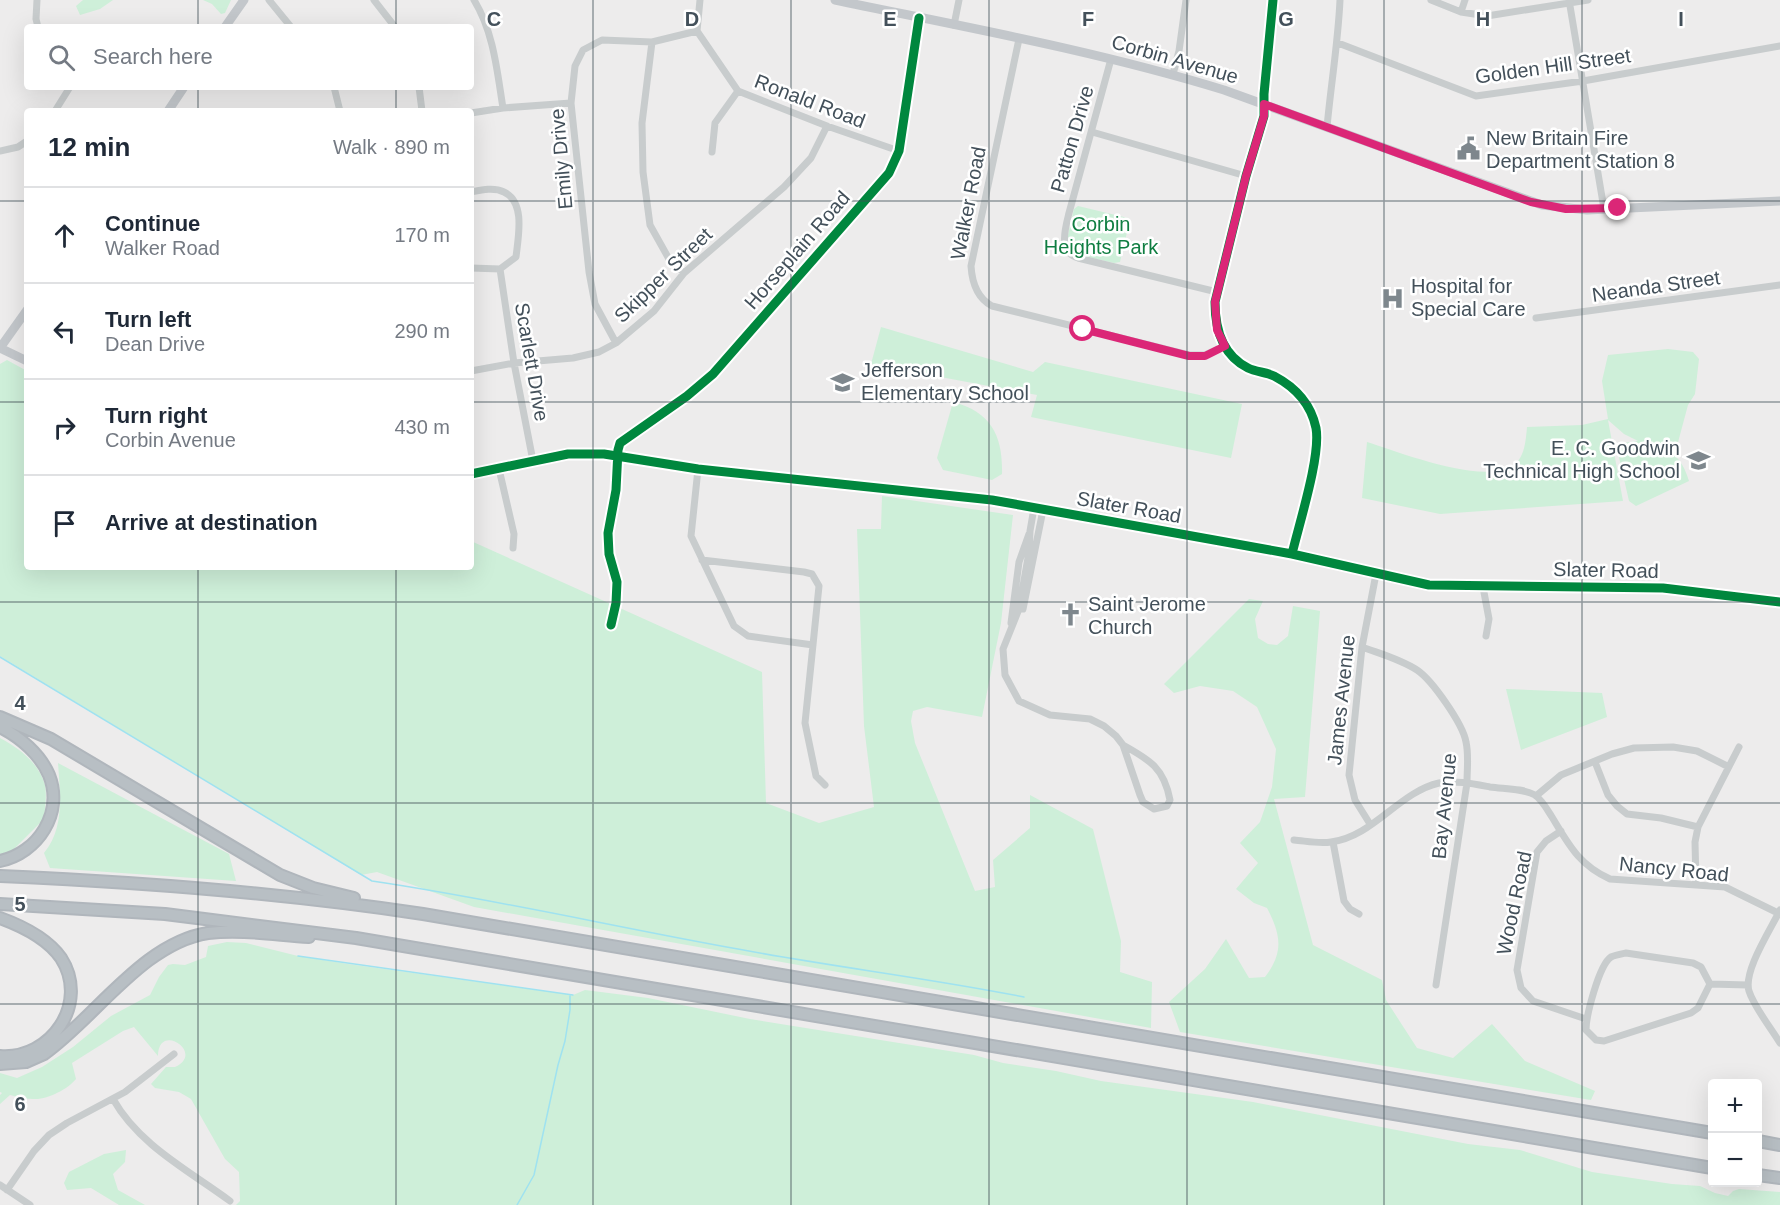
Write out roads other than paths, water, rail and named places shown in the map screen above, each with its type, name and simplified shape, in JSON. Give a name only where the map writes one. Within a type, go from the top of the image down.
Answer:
[{"type":"highway","points":[[0,717],[51,739],[280,875],[313,888],[364,900],[385,908]]},
{"type":"highway","points":[[0,727],[19,738],[34,752],[49,774],[53,792],[51,814],[41,835],[22,853],[0,861]]},
{"type":"highway","points":[[0,876],[194,887],[385,908],[1708,1132]]},
{"type":"highway","points":[[0,904],[190,916],[356,938],[1708,1167]]},
{"type":"highway","points":[[0,918],[30,932],[54,950],[66,969],[71,995],[63,1024],[48,1042],[27,1053],[0,1056]]},
{"type":"highway","points":[[0,1064],[26,1062],[44,1054],[148,961],[184,940],[221,932],[356,938]]},
{"type":"highway","points":[[1762,1142],[1780,1145]]},
{"type":"highway","points":[[1762,1176],[1780,1178]]},
{"type":"main road","points":[[227,24],[244,0]]},
{"type":"main road","name":"Corbin Avenue","points":[[835,0],[1173,74],[1264,104],[1537,203],[1566,209],[1604,209],[1780,201]]},
{"type":"main road","points":[[170,108],[182,90]]},
{"type":"main road","points":[[24,314],[0,348],[24,360]]},
{"type":"main road","name":"Slater Road","points":[[474,473],[586,453],[618,456],[698,469],[992,500],[1292,554],[1429,585],[1663,588],[1780,602]]},
{"type":"street","points":[[37,0],[37,24]]},
{"type":"street","points":[[269,0],[289,24]]},
{"type":"street","points":[[374,0],[393,24]]},
{"type":"street","points":[[474,0],[483,16],[493,45],[503,108]]},
{"type":"street","points":[[697,31],[700,0]]},
{"type":"street","points":[[954,25],[959,0]]},
{"type":"street","points":[[1173,74],[1179,51],[1186,0]]},
{"type":"street","points":[[1273,0],[1264,116],[1246,176],[1217,292],[1215,320],[1225,346],[1245,366],[1273,375],[1295,390],[1307,405],[1316,428],[1315,455],[1292,554]]},
{"type":"street","points":[[1327,127],[1338,43],[1340,0]]},
{"type":"street","points":[[1431,0],[1461,12],[1487,16],[1588,0]]},
{"type":"street","points":[[1461,12],[1465,0]]},
{"type":"street","points":[[1569,2],[1604,209]]},
{"type":"street","name":"Horseplain Road","points":[[618,456],[622,440],[687,396],[713,374],[889,173],[899,151],[919,18]]},
{"type":"street","name":"Emily Drive","points":[[616,343],[596,304],[589,272],[571,103],[575,66],[582,50],[602,40],[652,42],[697,31]]},
{"type":"street","name":"Ronald Road","points":[[697,31],[738,91],[826,126],[899,151]]},
{"type":"street","name":"Walker Road","points":[[1019,39],[971,266],[972,279],[978,292],[992,306],[1189,356],[1205,356],[1225,346]]},
{"type":"street","points":[[652,42],[642,123],[643,172],[650,225],[669,259],[684,273]]},
{"type":"street","name":"Golden Hill Street","points":[[1338,43],[1476,96],[1583,81],[1780,46]]},
{"type":"street","name":"Patton Drive","points":[[1112,59],[1066,227],[1065,244],[1069,253],[1078,258],[1217,292]]},
{"type":"street","points":[[57,108],[68,90]]},
{"type":"street","points":[[335,90],[338,108]]},
{"type":"street","points":[[419,90],[422,108]]},
{"type":"street","points":[[712,152],[715,123],[738,91]]},
{"type":"street","points":[[474,113],[571,103]]},
{"type":"street","name":"Skipper Street","points":[[474,370],[514,363],[573,358],[599,352],[616,343],[654,311],[684,273],[784,187],[811,158],[826,126]]},
{"type":"street","points":[[1092,132],[1246,176]]},
{"type":"street","points":[[0,151],[18,147],[24,143]]},
{"type":"street","points":[[474,192],[493,189],[504,192],[513,200],[518,213],[519,229],[516,257],[500,269],[474,268]]},
{"type":"street","name":"Scarlett Drive","points":[[500,269],[514,363],[533,461]]},
{"type":"street","name":"Neanda Street","points":[[1536,318],[1780,285]]},
{"type":"street","points":[[611,625],[616,603],[617,582],[609,554],[608,533],[616,490],[618,456]]},
{"type":"street","points":[[499,469],[514,534],[513,548]]},
{"type":"street","points":[[698,469],[691,536],[734,626],[748,636],[813,645]]},
{"type":"street","points":[[1039,509],[1030,531],[1029,552],[1019,609],[1003,649],[1005,675],[1019,701],[1050,715],[1090,719],[1104,726],[1123,745],[1145,759],[1163,774],[1170,800],[1167,806],[1154,809],[1143,802],[1123,745]]},
{"type":"street","points":[[1010,628],[1025,605],[1039,509]]},
{"type":"street","points":[[702,560],[812,574],[819,586],[805,723],[816,776],[825,785]]},
{"type":"street","name":"James Avenue","points":[[1370,825],[1355,800],[1349,775],[1362,647],[1376,574]]},
{"type":"street","points":[[1483,587],[1489,619],[1486,636]]},
{"type":"street","name":"Bay Avenue","points":[[1362,647],[1396,659],[1420,672],[1457,717],[1466,739],[1467,783],[1436,985]]},
{"type":"street","points":[[1294,840],[1333,842],[1353,835],[1418,791],[1443,783],[1467,783],[1526,792],[1536,796],[1561,775],[1634,748],[1673,747],[1697,751],[1728,766]]},
{"type":"street","points":[[1696,884],[1695,842],[1698,827],[1738,747]]},
{"type":"street","points":[[1595,762],[1608,795],[1627,814],[1661,818],[1698,827]]},
{"type":"street","name":"Nancy Road","points":[[1536,796],[1545,805],[1584,864],[1610,879],[1725,887],[1779,911]]},
{"type":"street","name":"Wood Road","points":[[1561,831],[1546,841],[1537,852],[1517,970],[1521,988],[1533,1000],[1586,1018]]},
{"type":"street","points":[[1333,842],[1344,901],[1350,909],[1359,914]]},
{"type":"street","points":[[1779,911],[1751,968],[1748,985],[1752,998],[1780,1043]]},
{"type":"street","points":[[1626,953],[1693,963],[1701,968],[1710,984],[1698,1008],[1691,1013],[1604,1041],[1596,1040],[1586,1030],[1586,1018],[1604,965],[1611,957],[1626,953]]},
{"type":"street","points":[[1710,984],[1748,985]]},
{"type":"street","points":[[7,1190],[34,1151],[49,1135],[66,1123],[113,1099],[146,1077],[174,1054]]},
{"type":"street","points":[[113,1099],[128,1123],[147,1141],[230,1201]]},
{"type":"street","points":[[0,1185],[30,1205]]},
{"type":"waterway","points":[[0,657],[372,881],[464,896],[774,955],[1024,997]]},
{"type":"waterway","points":[[298,956],[573,995]]},
{"type":"waterway","points":[[517,1205],[534,1175],[565,1041],[570,996]]},
{"type":"place","name":"New Britain Fire Department Station 8","points":[[1468,149]]},
{"type":"place","name":"Hospital for Special Care","points":[[1393,298]]},
{"type":"place","name":"Jefferson Elementary School","points":[[843,382]]},
{"type":"place","name":"E. C. Goodwin Technical High School","points":[[1698,460]]},
{"type":"place","name":"Saint Jerome Church","points":[[1070,615]]},
{"type":"park label","name":"Corbin Heights Park","points":[[1101,236]]}]
